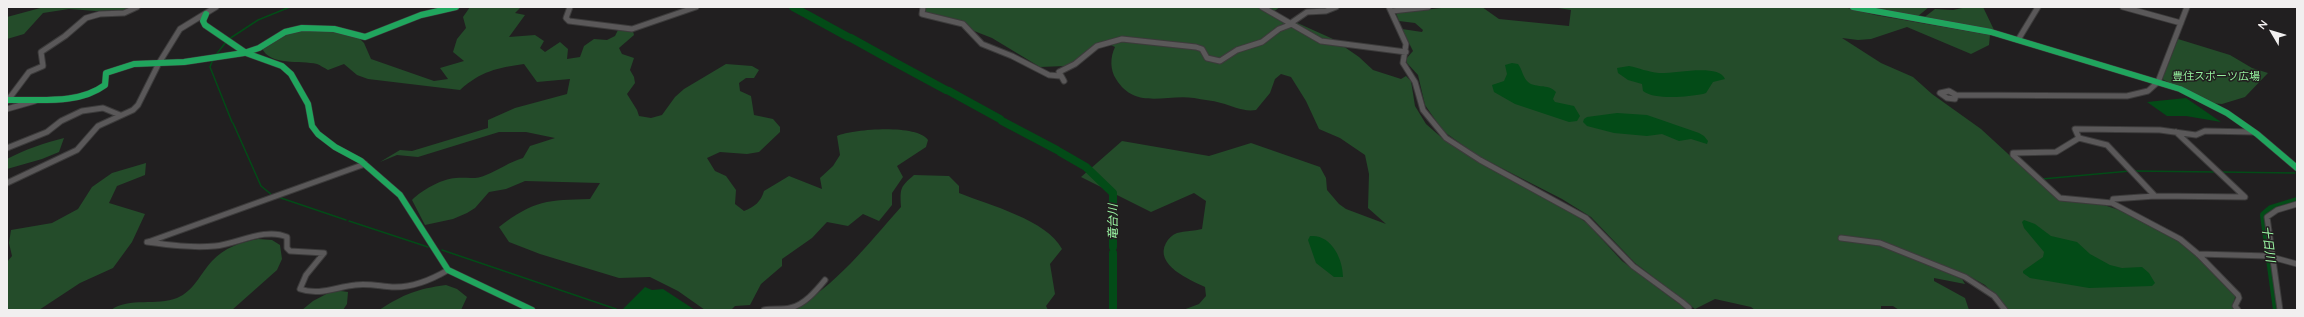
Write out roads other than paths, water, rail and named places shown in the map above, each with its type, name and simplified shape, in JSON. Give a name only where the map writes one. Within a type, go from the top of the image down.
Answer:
[{"type":"street","points":[[7,100],[29,72],[43,66],[41,52],[65,36],[86,18],[100,14],[124,14],[136,7]]},
{"type":"street","points":[[7,183],[77,150],[98,126],[138,105],[159,63],[180,29],[216,7]]},
{"type":"street","points":[[7,100],[41,99],[92,94],[105,85],[106,73],[110,70],[131,65],[213,58],[246,53],[262,47],[278,34],[291,30],[324,29],[365,37],[421,15],[456,7]]},
{"type":"street","points":[[570,7],[566,18],[569,21],[632,29],[696,7]]},
{"type":"street","points":[[923,7],[922,14],[963,24],[982,44],[1012,56],[1049,75],[1060,76],[1064,81]]},
{"type":"street","points":[[1262,7],[1318,40],[1406,52]]},
{"type":"street","points":[[1060,76],[1059,72],[1075,64],[1097,46],[1122,39],[1196,47],[1202,49],[1207,58],[1220,61],[1237,50],[1262,42],[1279,29],[1307,12],[1326,11],[1336,7]]},
{"type":"street","points":[[1428,7],[1390,9],[1406,44],[1404,64],[1415,82],[1420,104],[1434,126],[1446,138],[1480,160],[1586,218],[1633,266],[1689,308],[1688,310]]},
{"type":"street","points":[[1853,7],[1966,29],[1991,32],[2158,82],[2198,97],[2253,132],[2297,168]]},
{"type":"street","points":[[2018,40],[2038,7]]},
{"type":"street","points":[[2123,7],[2181,24]]},
{"type":"street","points":[[1956,95],[2127,96],[2151,90],[2158,82],[2187,7]]},
{"type":"street","points":[[206,14],[203,21],[205,24],[227,40],[246,53],[282,66],[291,74],[308,104],[312,126],[318,134],[335,147],[365,164],[400,195],[448,270],[532,310]]},
{"type":"street","points":[[7,109],[41,99]]},
{"type":"street","points":[[7,148],[47,132],[69,117],[89,109],[103,108],[120,115]]},
{"type":"street","points":[[2079,138],[2075,129],[2175,132],[2196,135],[2205,130],[2253,132]]},
{"type":"street","points":[[2112,203],[2113,199],[2155,196],[2245,197],[2175,132]]},
{"type":"street","points":[[2155,196],[2107,145],[2079,138],[2056,152],[2013,153],[2013,155],[2060,198],[2112,203],[2180,240],[2198,254],[2238,295],[2239,298],[2235,306],[2238,310]]},
{"type":"street","points":[[365,164],[147,242],[209,248],[265,236],[283,234],[287,237],[287,248],[290,251],[324,253],[302,281],[300,289],[304,291],[315,292],[361,284],[404,287],[433,278],[448,270]]},
{"type":"street","points":[[2280,310],[2267,217],[2277,210],[2297,204]]},
{"type":"street","points":[[1841,238],[1880,243],[1965,277],[1989,292],[2005,310]]},
{"type":"street","points":[[2198,254],[2252,254],[2273,257],[2297,264]]},
{"type":"street","points":[[764,310],[794,307],[813,294],[825,280]]},
{"type":"waterway","points":[[229,39],[258,20],[290,7]]},
{"type":"waterway","name":"竜台川","points":[[793,7],[804,13]]},
{"type":"waterway","name":"竜台川","points":[[806,14],[848,37]]},
{"type":"waterway","name":"竜台川","points":[[851,38],[896,63]]},
{"type":"waterway","points":[[215,56],[226,42]]},
{"type":"waterway","points":[[213,59],[210,67],[232,122]]},
{"type":"waterway","name":"竜台川","points":[[898,64],[946,90]]},
{"type":"waterway","name":"竜台川","points":[[949,91],[1000,119]]},
{"type":"waterway","name":"竜台川","points":[[1002,121],[1057,150]]},
{"type":"waterway","points":[[233,123],[261,186],[272,195]]},
{"type":"waterway","name":"竜台川","points":[[1060,152],[1086,167],[1113,193],[1113,247]]},
{"type":"waterway","points":[[2042,179],[2130,171]]},
{"type":"waterway","points":[[2133,171],[2216,172]]},
{"type":"waterway","points":[[2221,172],[2295,173]]},
{"type":"waterway","points":[[278,197],[346,220]]},
{"type":"waterway","name":"十日川","points":[[2277,310],[2264,215],[2271,209],[2297,201]]},
{"type":"waterway","points":[[349,221],[428,247]]},
{"type":"waterway","points":[[442,250],[616,309]]},
{"type":"waterway","name":"竜台川","points":[[1113,253],[1113,310]]},
{"type":"park label","name":"豊住スポーツ広場","points":[[2216,77]]}]
